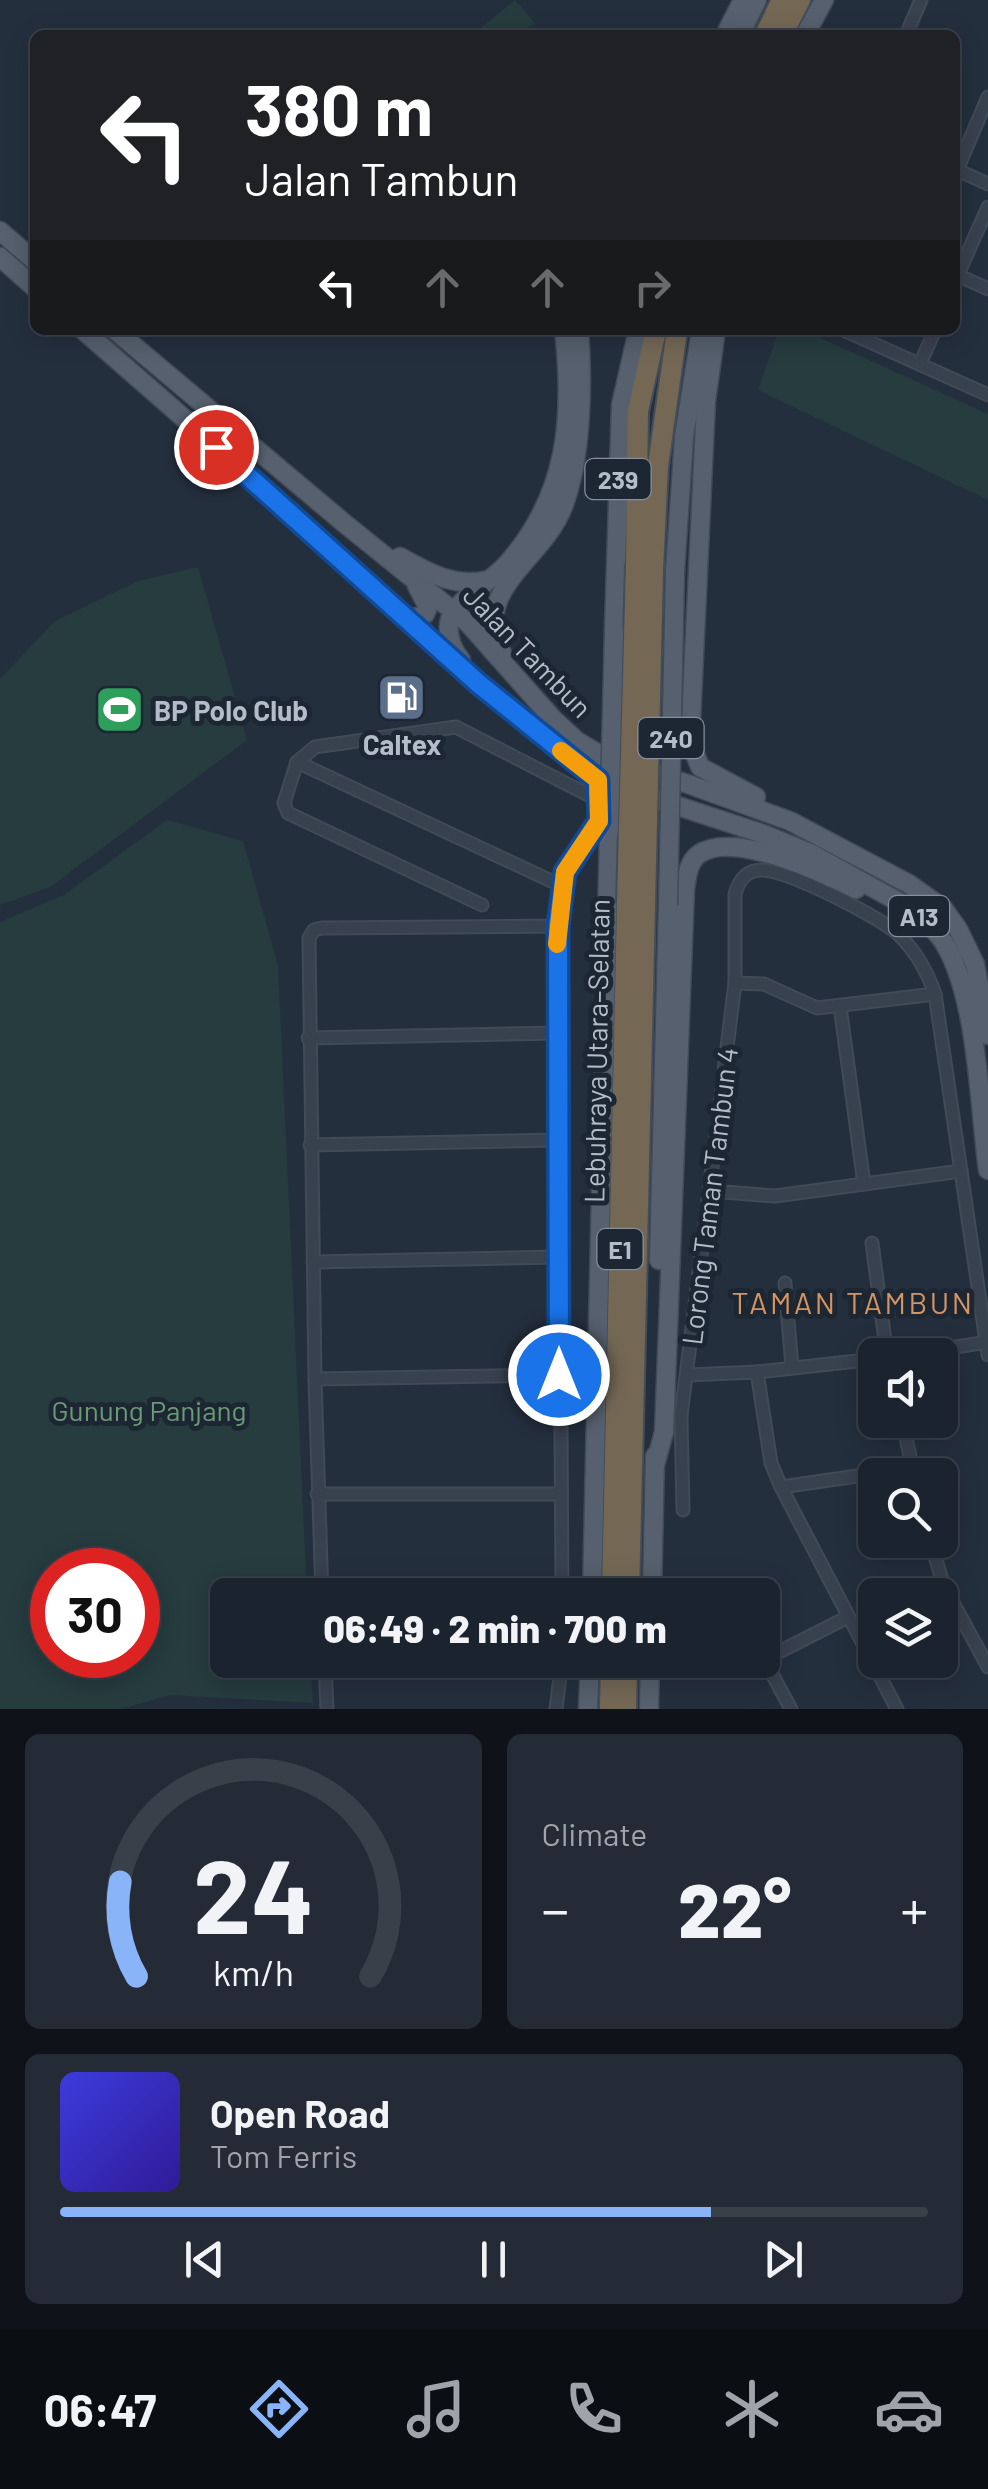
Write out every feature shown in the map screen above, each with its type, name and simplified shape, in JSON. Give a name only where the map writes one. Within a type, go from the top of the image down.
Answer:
[{"type":"highway","points":[[767,30],[782,0]]},
{"type":"highway","points":[[785,30],[800,0]]},
{"type":"highway","name":"Lebuhraya Utara–Selatan","points":[[613,1578],[644,567],[638,410],[655,335]]},
{"type":"highway","name":"Lebuhraya Utara–Selatan","points":[[644,567],[677,335]]},
{"type":"highway","name":"Lebuhraya Utara–Selatan","points":[[629,1578],[636,904]]},
{"type":"highway","points":[[610,1709],[611,1678]]},
{"type":"highway","points":[[626,1709],[627,1678]]},
{"type":"main road","points":[[727,30],[743,0]]},
{"type":"main road","points":[[742,30],[757,0]]},
{"type":"main road","points":[[808,30],[824,0]]},
{"type":"main road","points":[[0,231],[30,257]]},
{"type":"main road","points":[[0,257],[30,284]]},
{"type":"main road","name":"Jalan Tambun","points":[[88,335],[477,682],[598,780],[795,847],[908,907],[936,932],[960,981],[988,1170]]},
{"type":"main road","points":[[100,335],[114,346],[138,352],[147,374],[180,405],[192,426]]},
{"type":"main road","name":"Jalan Tambun","points":[[120,335],[454,611],[577,741],[605,758],[790,821],[910,884],[943,908],[974,964],[988,1035]]},
{"type":"main road","points":[[477,682],[450,641],[448,625],[454,611],[533,534],[557,484],[567,403],[564,335]]},
{"type":"main road","points":[[512,674],[495,640],[492,616],[498,596],[545,541],[570,485],[579,403],[578,335]]},
{"type":"main road","points":[[621,405],[628,335]]},
{"type":"main road","name":"239","points":[[592,1578],[621,405],[637,335]]},
{"type":"main road","name":"240","points":[[652,1578],[675,570],[684,437],[701,335]]},
{"type":"main road","points":[[715,335],[706,401],[690,742],[700,767],[773,806],[790,821]]},
{"type":"main road","points":[[344,523],[448,581],[474,583],[492,578]]},
{"type":"main road","points":[[403,616],[416,618],[428,608],[425,596],[407,572]]},
{"type":"main road","points":[[654,1465],[664,1432],[686,890],[691,864],[706,851],[749,848],[804,866],[883,902],[908,907]]},
{"type":"main road","points":[[588,1709],[589,1678]]},
{"type":"main road","points":[[649,1709],[650,1678]]},
{"type":"street","points":[[908,30],[922,0]]},
{"type":"street","points":[[960,160],[988,97]]},
{"type":"street","points":[[960,171],[988,184]]},
{"type":"street","points":[[960,268],[988,208]]},
{"type":"street","points":[[960,278],[988,288]]},
{"type":"street","points":[[854,335],[988,395]]},
{"type":"street","points":[[920,364],[932,335]]},
{"type":"street","points":[[482,906],[288,813],[284,803],[297,762],[315,747],[456,728],[600,801]]},
{"type":"street","points":[[297,762],[562,886]]},
{"type":"street","points":[[562,1578],[556,1140],[558,926],[565,872],[599,821],[598,780]]},
{"type":"street","name":"Lorong Taman Tambun 4","points":[[682,1510],[680,1416],[735,984],[738,883],[747,874],[768,871],[890,927],[923,966],[935,994]]},
{"type":"street","points":[[321,1578],[308,938],[314,930],[322,928],[558,926]]},
{"type":"street","points":[[735,984],[764,984],[818,1008],[935,994],[987,1346],[958,1349]]},
{"type":"street","points":[[840,1006],[864,1184]]},
{"type":"street","points":[[308,1038],[557,1033]]},
{"type":"street","points":[[310,1144],[556,1140]]},
{"type":"street","points":[[711,1191],[761,1197],[961,1171]]},
{"type":"street","points":[[872,1244],[885,1338]]},
{"type":"street","points":[[313,1262],[560,1257]]},
{"type":"street","points":[[785,1283],[792,1368]]},
{"type":"street","points":[[687,1375],[858,1361]]},
{"type":"street","points":[[757,1372],[771,1463],[897,1709]]},
{"type":"street","points":[[315,1379],[559,1375]]},
{"type":"street","points":[[781,1487],[858,1478]]},
{"type":"street","points":[[317,1494],[561,1494]]},
{"type":"street","points":[[935,1558],[944,1586],[988,1667]]},
{"type":"street","points":[[791,1709],[772,1672],[771,1659],[848,1617]]},
{"type":"street","points":[[326,1678],[327,1709]]},
{"type":"street","points":[[556,1709],[560,1678]]},
{"type":"green space","points":[[515,0],[535,23],[526,30],[478,30]]},
{"type":"green space","points":[[777,335],[814,335],[988,414],[988,500],[758,390]]},
{"type":"green space","name":"BP Polo Club","points":[[198,567],[247,740],[50,887],[0,905],[0,679],[55,621],[138,581]]},
{"type":"green space","name":"Gunung Panjang","points":[[167,820],[243,841],[278,965],[306,1578],[210,1578],[210,1678],[311,1678],[313,1703],[170,1695],[122,1709],[0,1709],[0,922],[64,895]]},
{"type":"slow traffic","points":[[557,944],[565,872],[599,821],[600,801],[598,780],[561,751]]},
{"type":"place","name":"Caltex","points":[[402,697]]},
{"type":"place","name":"BP Polo Club","points":[[119,710]]},
{"type":"district","name":"TAMAN TAMBUN","points":[[853,1302]]},
{"type":"route","points":[[216,447],[479,684],[598,780],[599,821],[565,872],[558,926],[559,1375]]}]
